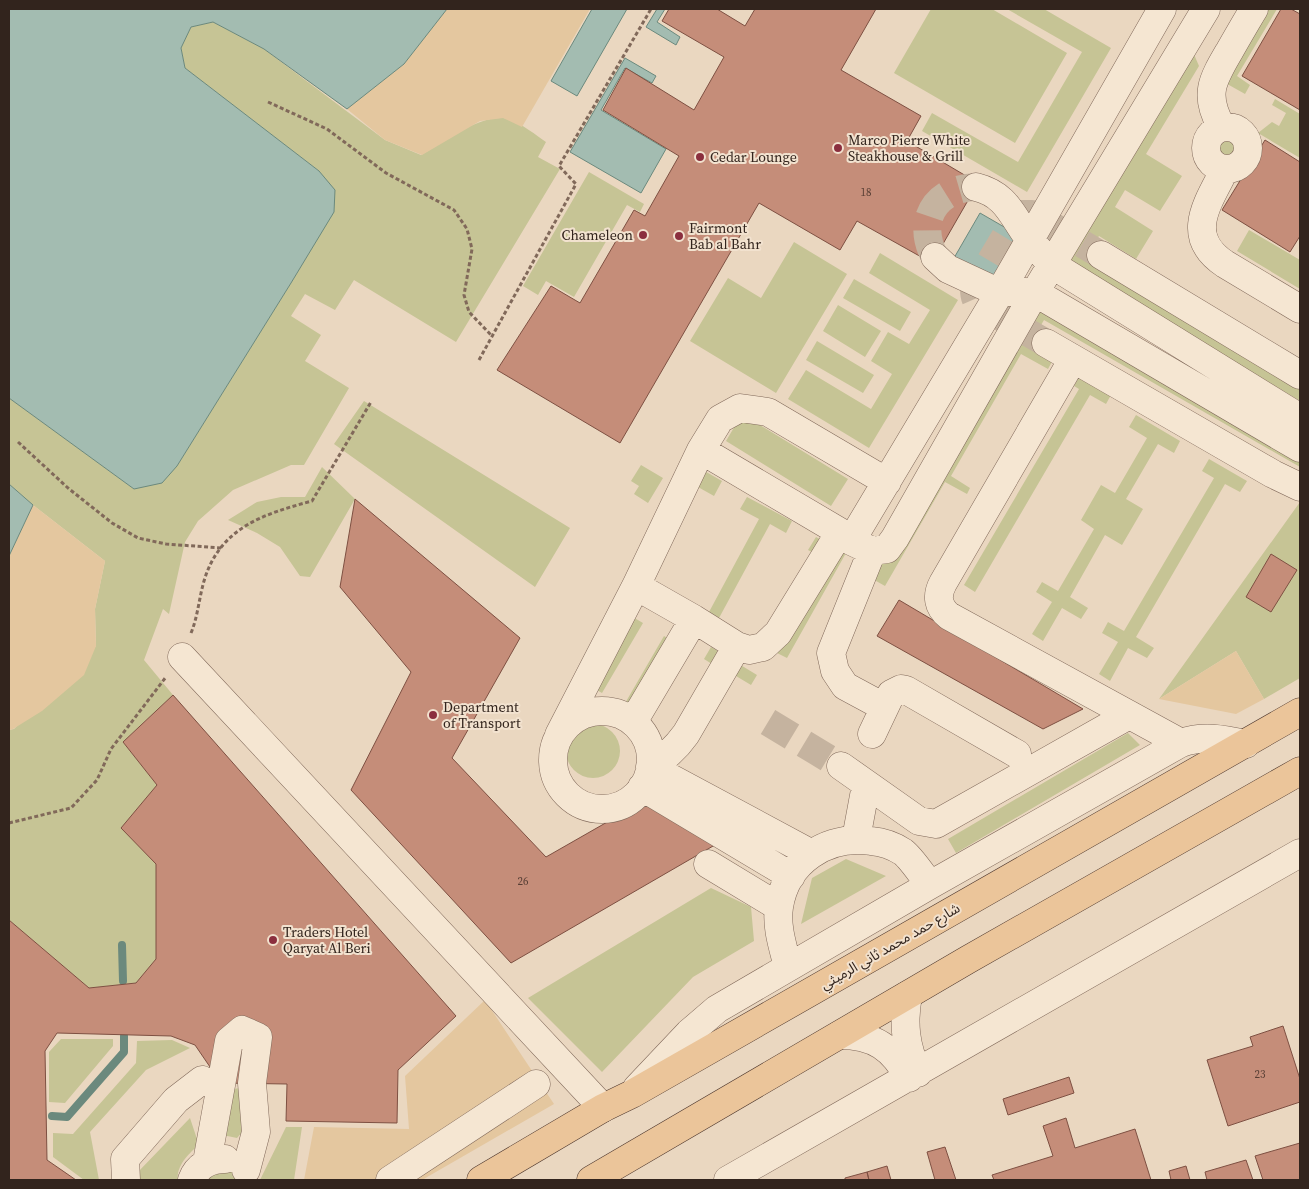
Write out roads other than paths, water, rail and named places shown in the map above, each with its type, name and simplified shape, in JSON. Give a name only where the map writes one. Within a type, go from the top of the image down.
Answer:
[{"type":"main road","name":"شارع حمد محمد ثاني الرميثي","points":[[481,1180],[603,1108],[632,1094],[1300,712]]},
{"type":"main road","points":[[591,1180],[908,995],[1300,771]]},
{"type":"lane","points":[[884,707],[845,686],[835,671],[831,653],[862,543],[887,482],[1000,292],[1162,9]]},
{"type":"lane","points":[[636,586],[694,619],[736,646],[749,650],[763,648],[862,543],[895,538],[1051,264],[1206,9]]},
{"type":"lane","points":[[1254,9],[1214,76],[1212,89],[1215,115],[1222,126],[1235,127],[1241,131],[1248,142],[1249,149],[1244,162],[1238,166],[1225,169],[1203,214],[1201,226],[1207,248],[1215,258],[1300,309]]},
{"type":"lane","points":[[976,187],[988,190],[1006,204],[1030,240],[1051,264],[1300,418]]},
{"type":"lane","points":[[1101,256],[1300,375]]},
{"type":"lane","points":[[935,257],[948,269],[1000,292],[1026,292],[1046,299],[1300,448]]},
{"type":"lane","points":[[1046,343],[1273,474],[1300,487]]},
{"type":"lane","points":[[1073,359],[940,589],[939,601],[941,607],[949,616],[1181,743]]},
{"type":"lane","points":[[559,735],[570,723],[584,714],[601,711],[618,714],[633,722],[641,731],[651,754],[646,777],[639,792],[628,802],[615,807],[600,809],[586,806],[574,800],[563,790],[556,777],[553,763],[554,749],[559,735],[636,586],[701,450],[720,418],[740,408],[768,412],[887,482]]},
{"type":"lane","points":[[701,450],[862,543]]},
{"type":"lane","points":[[633,722],[694,619]]},
{"type":"lane","points":[[646,777],[677,747],[686,734],[736,646]]},
{"type":"lane","points":[[182,656],[603,1108]]},
{"type":"lane","points":[[872,734],[891,694],[895,690],[906,690],[1017,754]]},
{"type":"lane","points":[[841,766],[919,821],[936,824],[1129,715]]},
{"type":"lane","points":[[632,1094],[697,1025],[727,1003],[930,885],[1181,743],[1193,739],[1217,738],[1246,744]]},
{"type":"lane","points":[[646,777],[812,854]]},
{"type":"lane","points":[[646,777],[791,876]]},
{"type":"lane","points":[[856,839],[866,785]]},
{"type":"lane","points":[[788,967],[778,928],[779,907],[783,891],[791,876],[800,864],[812,854],[833,843],[856,839],[881,842],[903,853],[930,885]]},
{"type":"lane","points":[[728,1180],[1300,853]]},
{"type":"lane","points":[[708,864],[779,907]]},
{"type":"lane","points":[[908,995],[905,1026],[906,1042],[914,1075]]},
{"type":"lane","points":[[200,1171],[229,1041],[242,1030],[258,1037],[252,1083],[256,1132],[249,1175]]},
{"type":"lane","points":[[840,1035],[868,1038],[881,1044],[914,1075]]},
{"type":"lane","points":[[126,1180],[125,1159],[176,1100],[202,1080]]},
{"type":"lane","points":[[390,1180],[536,1084]]},
{"type":"lane","points":[[200,1171],[217,1159],[237,1163],[249,1175]]},
{"type":"waterway","points":[[122,945],[123,981]]},
{"type":"waterway","points":[[52,1116],[67,1117],[124,1052],[124,1036]]},
{"type":"tunnel","points":[[935,257],[929,244],[927,231],[933,209],[940,200],[950,193],[976,187]]},
{"type":"tunnel","points":[[1046,343],[979,304],[975,296],[974,289],[1017,217],[1021,214],[1032,214],[1101,255]]},
{"type":"tunnel","points":[[768,722],[841,766]]},
{"type":"place","name":"Marco Pierre White Steakhouse & Grill","points":[[838,148]]},
{"type":"place","name":"Cedar Lounge","points":[[700,157]]},
{"type":"place","name":"Chameleon","points":[[643,235]]},
{"type":"place","name":"Fairmont Bab al Bahr","points":[[679,236]]},
{"type":"place","name":"Department of Transport","points":[[433,715]]},
{"type":"place","name":"Traders Hotel Qaryat Al Beri","points":[[273,940]]}]
